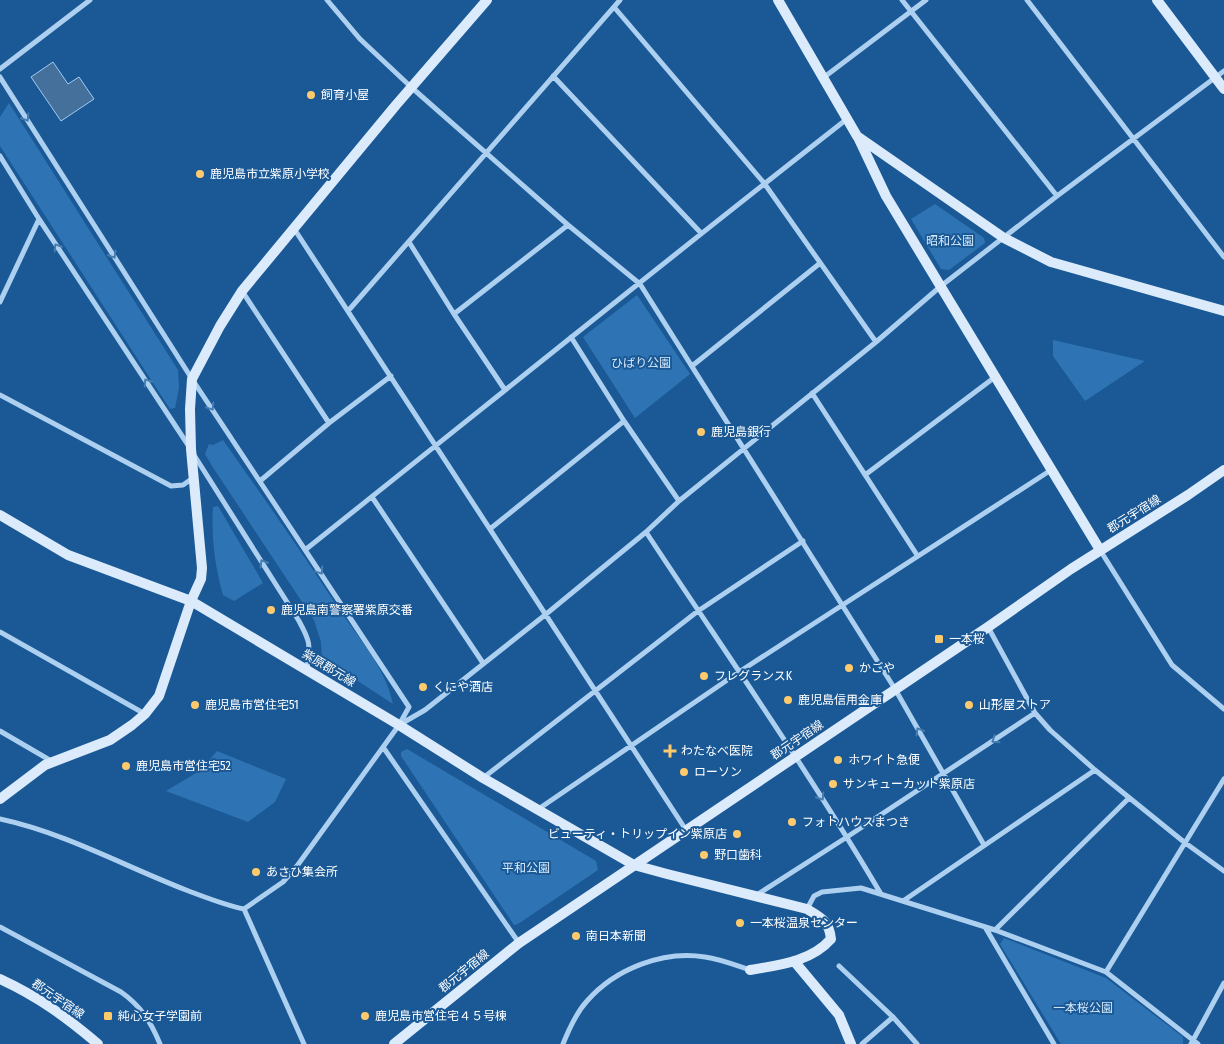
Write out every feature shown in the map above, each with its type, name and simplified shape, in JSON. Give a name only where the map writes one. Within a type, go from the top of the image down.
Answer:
[{"type":"street","points":[[0,69],[90,0]]},
{"type":"street","points":[[327,0],[360,39],[411,86],[568,225],[640,284],[895,689],[984,845]]},
{"type":"street","points":[[0,799],[45,765],[110,740],[145,714],[159,696],[191,601],[201,579],[202,568],[190,449],[192,379],[220,326],[242,291],[411,86],[487,0]]},
{"type":"street","points":[[348,311],[620,0]]},
{"type":"street","points":[[778,0],[858,136],[886,196],[1051,470],[1172,665],[1224,709]]},
{"type":"street","points":[[902,0],[1057,196]]},
{"type":"street","points":[[824,78],[926,0]]},
{"type":"street","points":[[1028,0],[1224,257]]},
{"type":"street","points":[[1157,0],[1220,74],[1224,89]]},
{"type":"street","points":[[614,7],[764,183],[819,264],[876,342]]},
{"type":"street","points":[[399,725],[425,710],[545,615],[646,532],[679,501],[876,342],[941,286],[1220,74]]},
{"type":"street","points":[[553,76],[701,233]]},
{"type":"street","points":[[0,77],[192,379],[409,707],[399,725],[292,871],[283,882],[244,909],[228,906],[60,837],[0,819]]},
{"type":"street","points":[[306,550],[571,337],[640,284],[701,233],[847,119]]},
{"type":"street","points":[[858,136],[1004,238],[1050,262],[1224,311]]},
{"type":"street","points":[[0,156],[299,621],[309,640],[310,650],[307,669]]},
{"type":"street","points":[[0,302],[39,219]]},
{"type":"street","points":[[454,314],[568,225]]},
{"type":"street","points":[[293,227],[686,830]]},
{"type":"street","points":[[409,242],[505,390]]},
{"type":"street","points":[[692,366],[819,264]]},
{"type":"street","points":[[242,291],[329,423]]},
{"type":"street","points":[[571,337],[624,421],[679,501]]},
{"type":"street","points":[[260,481],[329,423],[391,376]]},
{"type":"street","points":[[865,476],[996,376]]},
{"type":"street","points":[[812,393],[917,555]]},
{"type":"street","points":[[0,395],[171,486],[184,485],[193,478]]},
{"type":"street","points":[[490,529],[624,421]]},
{"type":"street","points":[[537,810],[739,672],[1051,470]]},
{"type":"street","name":"郡元宇宿線","points":[[394,1044],[519,943],[1100,550],[1224,470]]},
{"type":"street","points":[[372,498],[483,663]]},
{"type":"street","name":"紫原郡元線","points":[[0,515],[68,555],[191,601],[307,669],[483,778],[634,864],[807,909]]},
{"type":"street","points":[[646,532],[795,756],[848,838],[880,894]]},
{"type":"street","points":[[483,778],[698,611],[803,541]]},
{"type":"street","points":[[988,627],[1035,713],[1050,730],[1129,798],[1224,871]]},
{"type":"street","points":[[0,632],[145,714]]},
{"type":"street","points":[[755,896],[848,838],[1035,713]]},
{"type":"street","points":[[0,731],[53,762]]},
{"type":"street","points":[[382,747],[519,943]]},
{"type":"street","points":[[903,901],[1095,770]]},
{"type":"street","points":[[1106,972],[1224,779]]},
{"type":"street","points":[[995,930],[1129,798]]},
{"type":"street","points":[[563,1044],[574,1019],[587,1000],[607,982],[652,960],[672,956],[704,957],[750,970],[794,961],[823,948],[831,939],[830,928],[822,917],[807,909],[814,896],[822,892],[861,888],[995,930],[1106,972],[1194,1043],[1224,983]]},
{"type":"street","points":[[244,909],[304,1044]]},
{"type":"street","points":[[0,927],[122,992],[135,1002],[145,1015],[160,1044]]},
{"type":"street","points":[[985,927],[1054,1044]]},
{"type":"street","points":[[794,961],[839,1015],[851,1044]]},
{"type":"street","points":[[839,966],[893,1017],[917,1044]]},
{"type":"street","name":"郡元宇宿線","points":[[0,979],[62,1014],[98,1044]]},
{"type":"street","points":[[862,1044],[893,1017]]},
{"type":"green space","points":[[9,103],[178,370],[179,388],[175,408],[170,409],[0,146],[0,117]]},
{"type":"green space","name":"昭和公園","points":[[935,204],[984,238],[985,243],[949,270],[941,269],[911,219]]},
{"type":"green space","name":"ひばり公園","points":[[637,295],[690,374],[635,418],[583,337]]},
{"type":"green space","points":[[1053,340],[1145,361],[1085,401],[1053,356]]},
{"type":"green space","points":[[223,440],[370,653],[384,677],[393,704],[350,676],[325,666],[322,659],[321,642],[314,620],[205,454],[209,444],[213,445]]},
{"type":"green space","points":[[218,506],[263,583],[234,601],[223,595],[218,574],[213,540],[213,507]]},
{"type":"green space","name":"平和公園","points":[[407,749],[596,861],[598,870],[514,925],[401,756],[401,752]]},
{"type":"green space","points":[[217,751],[286,779],[275,802],[248,822],[166,791],[201,770]]},
{"type":"green space","name":"一本桜公園","points":[[1004,938],[1106,978],[1183,1037],[1183,1044],[1061,1044],[1000,944]]},
{"type":"shaded area","points":[[53,62],[68,84],[79,77],[94,99],[61,121],[31,77]]},
{"type":"place","name":"飼育小屋","points":[[311,95]]},
{"type":"place","name":"鹿児島市立紫原小学校","points":[[200,174]]},
{"type":"place","name":"鹿児島銀行","points":[[701,432]]},
{"type":"place","name":"鹿児島南警察署紫原交番","points":[[271,610]]},
{"type":"place","name":"一本桜","points":[[939,639]]},
{"type":"place","name":"かごや","points":[[849,668]]},
{"type":"place","name":"フレグランスK","points":[[704,676]]},
{"type":"place","name":"くにや酒店","points":[[423,687]]},
{"type":"place","name":"鹿児島信用金庫","points":[[788,700]]},
{"type":"place","name":"鹿児島市営住宅51","points":[[195,705]]},
{"type":"place","name":"山形屋ストア","points":[[969,705]]},
{"type":"place","name":"わたなべ医院","points":[[670,751]]},
{"type":"place","name":"ホワイト急便","points":[[838,760]]},
{"type":"place","name":"鹿児島市営住宅52","points":[[126,766]]},
{"type":"place","name":"ローソン","points":[[684,772]]},
{"type":"place","name":"サンキューカット紫原店","points":[[833,784]]},
{"type":"place","name":"フォトハウスまつき","points":[[792,822]]},
{"type":"place","name":"ビューティ・トリップイン紫原店","points":[[737,834]]},
{"type":"place","name":"野口歯科","points":[[704,855]]},
{"type":"place","name":"あさひ集会所","points":[[256,872]]},
{"type":"place","name":"一本桜温泉センター","points":[[740,923]]},
{"type":"place","name":"南日本新聞","points":[[576,936]]},
{"type":"place","name":"純心女子学園前","points":[[108,1016]]},
{"type":"place","name":"鹿児島市営住宅４５号棟","points":[[365,1016]]}]
